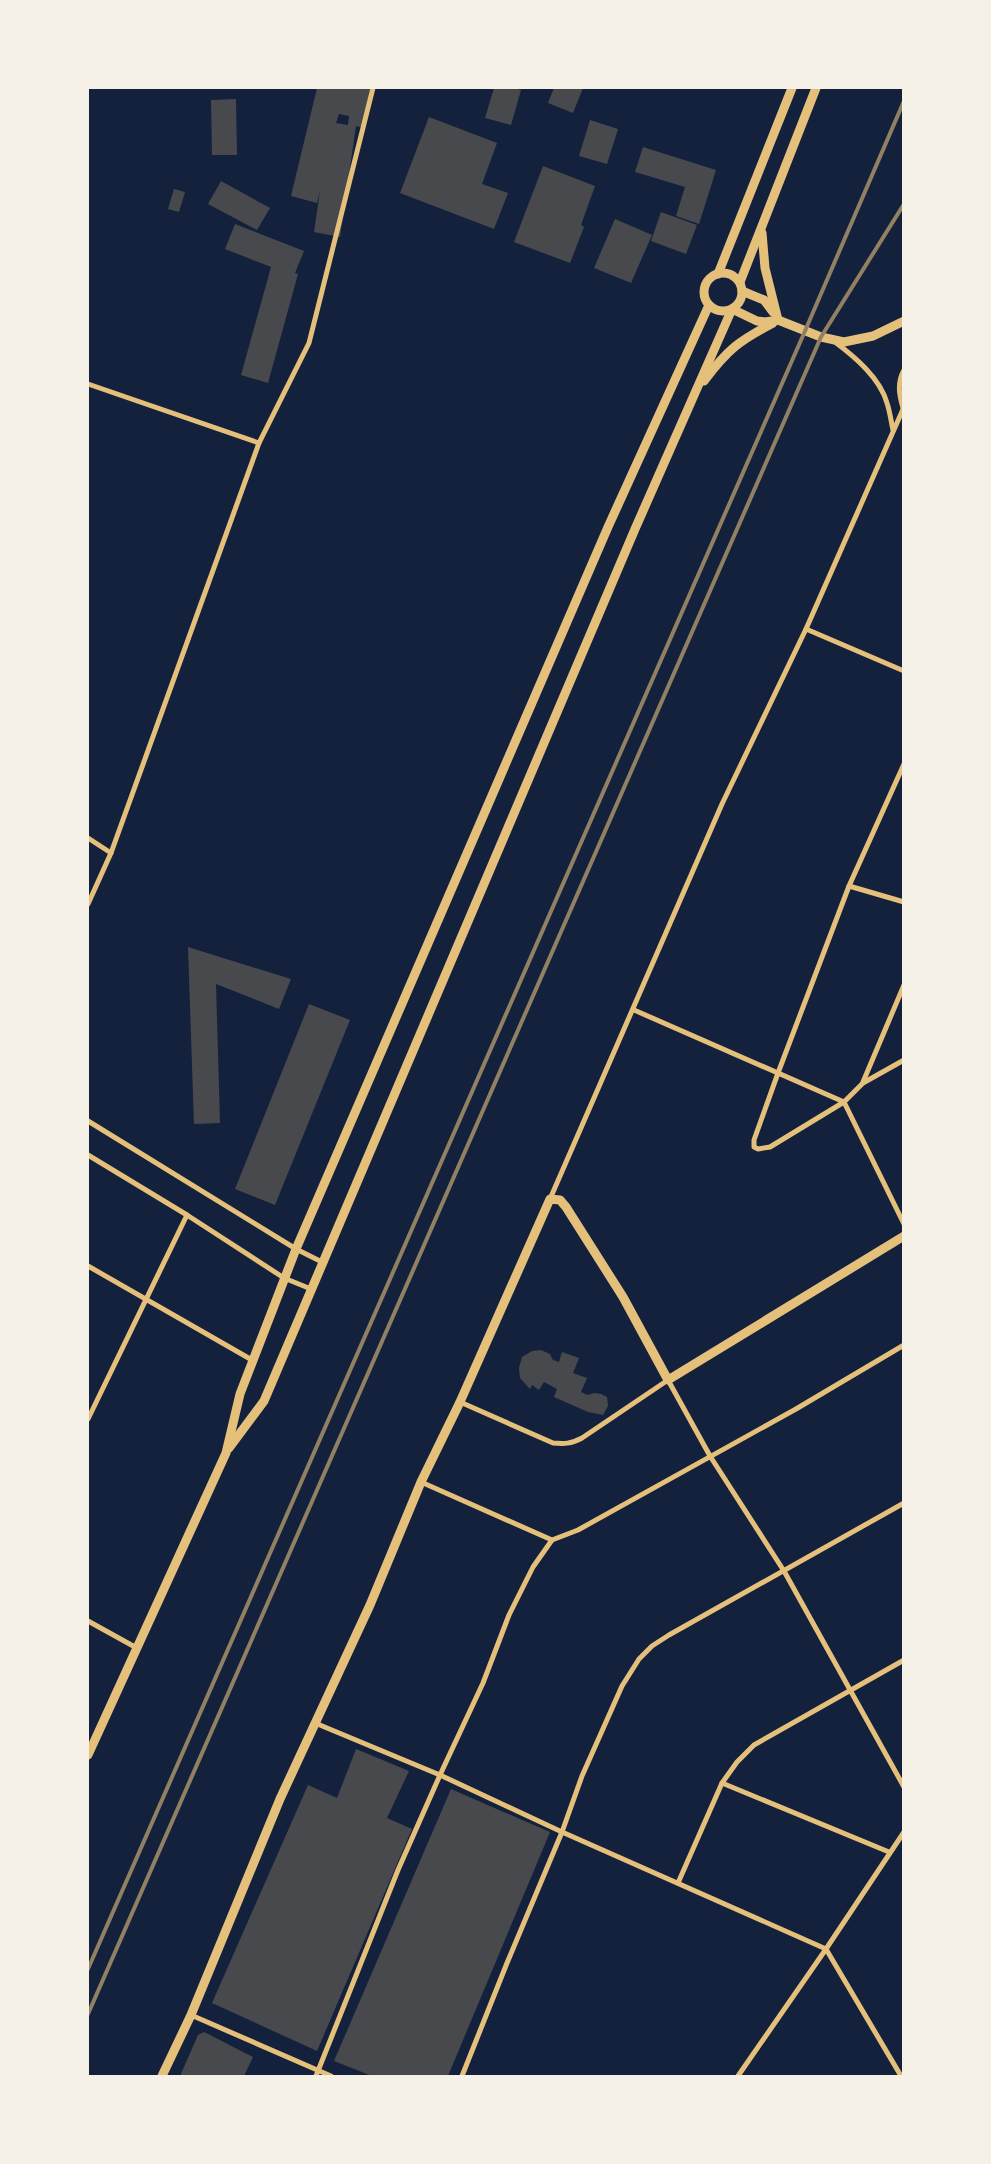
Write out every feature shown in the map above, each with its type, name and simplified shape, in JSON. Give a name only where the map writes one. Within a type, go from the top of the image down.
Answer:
[{"type":"street","points":[[88,904],[111,853],[259,443],[309,343],[373,88]]},
{"type":"street","points":[[718,274],[792,88]]},
{"type":"street","points":[[226,1452],[264,1401],[693,396],[732,310],[741,301],[741,286],[762,225],[816,88]]},
{"type":"street","points":[[762,225],[764,268],[778,320]]},
{"type":"street","points":[[778,320],[764,300],[741,286],[730,274],[718,274],[712,277],[705,287],[705,299],[719,311],[732,310],[757,321],[778,320],[832,340],[844,342],[859,340],[888,330],[904,327]]},
{"type":"street","points":[[88,1755],[135,1647],[226,1452],[240,1394],[296,1249],[608,527],[709,304]]},
{"type":"street","points":[[693,396],[722,356],[734,346],[778,320]]},
{"type":"street","points":[[888,330],[904,321]]},
{"type":"street","points":[[832,340],[855,357],[876,384],[887,401],[893,431]]},
{"type":"street","points":[[162,2076],[191,2015],[280,1799],[370,1605],[421,1482],[460,1402],[634,1010],[722,804],[806,629],[893,431],[903,408],[899,393],[899,383],[904,370]]},
{"type":"street","points":[[88,384],[259,443]]},
{"type":"street","points":[[806,629],[904,671]]},
{"type":"street","points":[[904,764],[849,886],[778,1073],[754,1140],[754,1147],[758,1150],[770,1147],[844,1102],[863,1083],[904,1060]]},
{"type":"street","points":[[88,838],[111,853]]},
{"type":"street","points":[[849,886],[904,902]]},
{"type":"street","points":[[863,1083],[904,985]]},
{"type":"street","points":[[634,1010],[844,1102],[904,1224]]},
{"type":"street","points":[[88,1121],[296,1249],[322,1262]]},
{"type":"street","points":[[88,1154],[187,1214],[284,1278],[311,1289]]},
{"type":"street","points":[[550,1199],[560,1200],[566,1207],[623,1298],[710,1456],[784,1571],[904,1787]]},
{"type":"street","points":[[88,1419],[187,1214]]},
{"type":"street","points":[[460,1402],[552,1443],[573,1443],[668,1380],[904,1236]]},
{"type":"street","points":[[88,1266],[252,1360]]},
{"type":"street","points":[[317,2074],[398,1870],[483,1684],[509,1615],[533,1567],[552,1540],[578,1530],[796,1409],[904,1346]]},
{"type":"street","points":[[421,1482],[552,1540]]},
{"type":"street","points":[[462,2076],[507,1962],[562,1832],[582,1776],[622,1686],[639,1659],[652,1646],[669,1634],[904,1503]]},
{"type":"street","points":[[88,1621],[135,1647]]},
{"type":"street","points":[[678,1883],[722,1783],[737,1762],[754,1745],[904,1660]]},
{"type":"street","points":[[315,1723],[440,1775],[562,1832],[826,1949],[901,2076]]},
{"type":"street","points":[[722,1783],[889,1852]]},
{"type":"street","points":[[738,2076],[904,1832]]},
{"type":"street","points":[[191,2015],[317,2074],[331,2076]]},
{"type":"building","points":[[317,88],[372,88],[364,128],[356,126],[340,237],[314,232],[320,191],[317,203],[291,196]],"holes":[[[339,114],[349,116],[348,125],[336,123]]]},
{"type":"building","points":[[494,88],[521,90],[511,125],[485,118]]},
{"type":"building","points":[[554,88],[583,88],[573,113],[548,103]]},
{"type":"building","points":[[236,99],[237,155],[212,155],[211,100]]},
{"type":"building","points":[[429,117],[497,143],[482,184],[508,193],[494,229],[400,193]]},
{"type":"building","points":[[590,120],[618,129],[607,164],[579,156]]},
{"type":"building","points":[[643,147],[716,170],[699,224],[676,216],[685,187],[635,172]]},
{"type":"building","points":[[543,166],[595,186],[581,225],[584,227],[570,263],[514,242]]},
{"type":"building","points":[[221,181],[270,208],[257,230],[208,204]]},
{"type":"building","points":[[174,189],[185,192],[179,212],[168,209]]},
{"type":"building","points":[[661,212],[697,225],[686,254],[651,241]]},
{"type":"building","points":[[615,219],[652,235],[631,283],[594,268]]},
{"type":"building","points":[[235,224],[304,251],[295,273],[298,274],[268,383],[241,375],[271,267],[225,249]]},
{"type":"building","points":[[188,947],[291,979],[279,1009],[216,984],[220,1123],[194,1124]]},
{"type":"building","points":[[309,1004],[350,1020],[275,1205],[235,1189]]},
{"type":"building","points":[[541,1350],[550,1354],[553,1360],[559,1362],[562,1352],[579,1358],[573,1373],[587,1378],[581,1392],[587,1395],[601,1394],[607,1397],[608,1406],[603,1415],[588,1412],[554,1397],[557,1389],[544,1382],[539,1390],[532,1385],[530,1389],[520,1378],[519,1368],[522,1357],[532,1351]]},
{"type":"building","points":[[356,1749],[409,1771],[387,1818],[412,1829],[317,2051],[212,2003],[308,1785],[337,1798]]},
{"type":"building","points":[[451,1789],[550,1832],[448,2076],[372,2076],[334,2061]]},
{"type":"building","points":[[204,2032],[253,2057],[244,2076],[180,2076],[198,2035]]},
{"type":"railway","points":[[88,1969],[904,101]]},
{"type":"railway","points":[[88,2014],[821,337],[904,204]]}]
